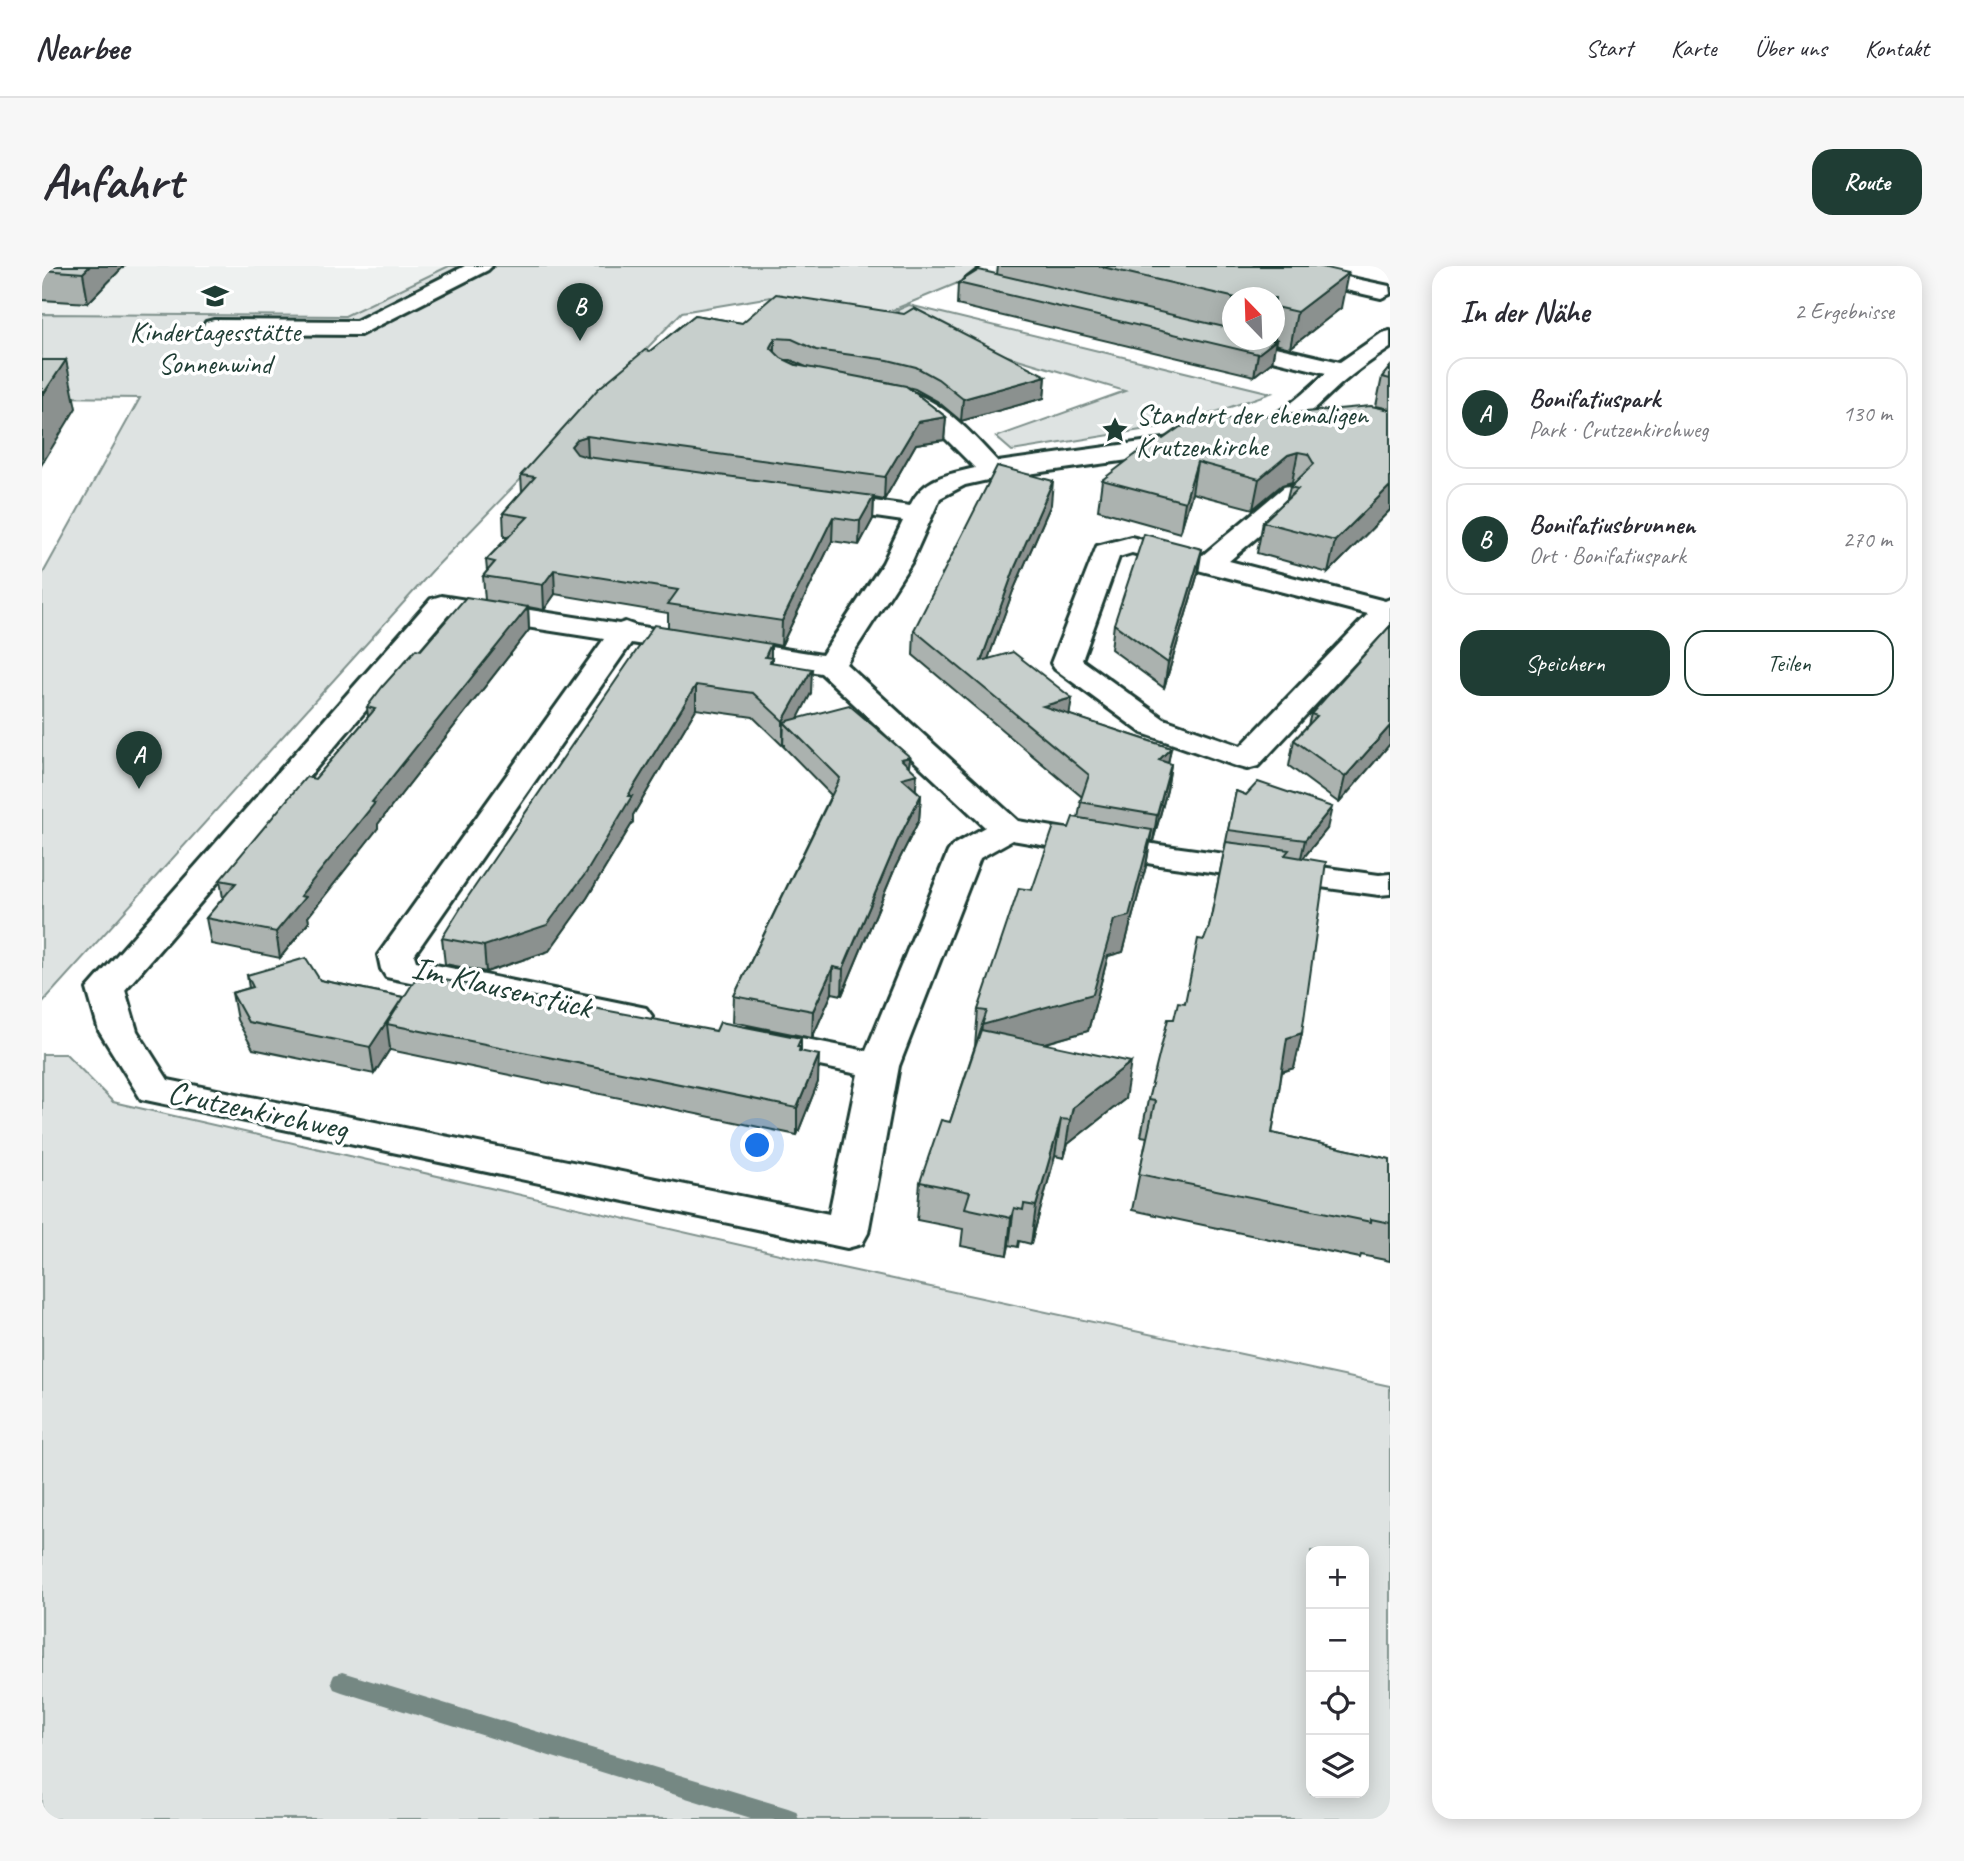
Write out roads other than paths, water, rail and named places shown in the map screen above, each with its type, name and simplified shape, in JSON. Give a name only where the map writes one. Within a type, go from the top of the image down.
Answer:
[{"type":"street","points":[[214,327],[360,327],[481,266]]},
{"type":"street","points":[[1266,266],[1387,296]]},
{"type":"street","points":[[975,281],[999,277]]},
{"type":"street","points":[[1199,335],[1343,370]]},
{"type":"street","points":[[830,665],[897,562],[916,515],[929,493],[956,480],[992,471],[1269,429],[1315,413],[1343,370],[1390,338]]},
{"type":"street","points":[[886,394],[917,402],[967,444],[992,471]]},
{"type":"street","points":[[1210,563],[1293,493]]},
{"type":"street","points":[[793,498],[916,515]]},
{"type":"street","points":[[1132,545],[1389,609],[1247,760],[1153,726],[1066,663],[1107,552],[1132,545]]},
{"type":"street","name":"Crutzenkirchweg","points":[[625,631],[441,605],[106,989],[118,1031],[155,1090],[847,1233],[879,1066]]},
{"type":"street","points":[[625,631],[830,665],[1007,828],[1159,855],[1379,885],[1390,884]]},
{"type":"street","name":"Im Klausenstück","points":[[625,631],[396,955],[399,968],[660,1021]]},
{"type":"street","points":[[715,1032],[879,1066],[965,852],[1007,828]]},
{"type":"waterway","points":[[342,1682],[788,1819]]},
{"type":"place","name":"Kindertagesstätte Sonnenwind","points":[[215,296]]},
{"type":"place","name":"Bonifatiusbrunnen","points":[[580,341]]},
{"type":"place","name":"Standort der ehemaligen Krutzenkirche","points":[[1115,430]]},
{"type":"place","name":"Bonifatiuspark","points":[[139,789]]}]
